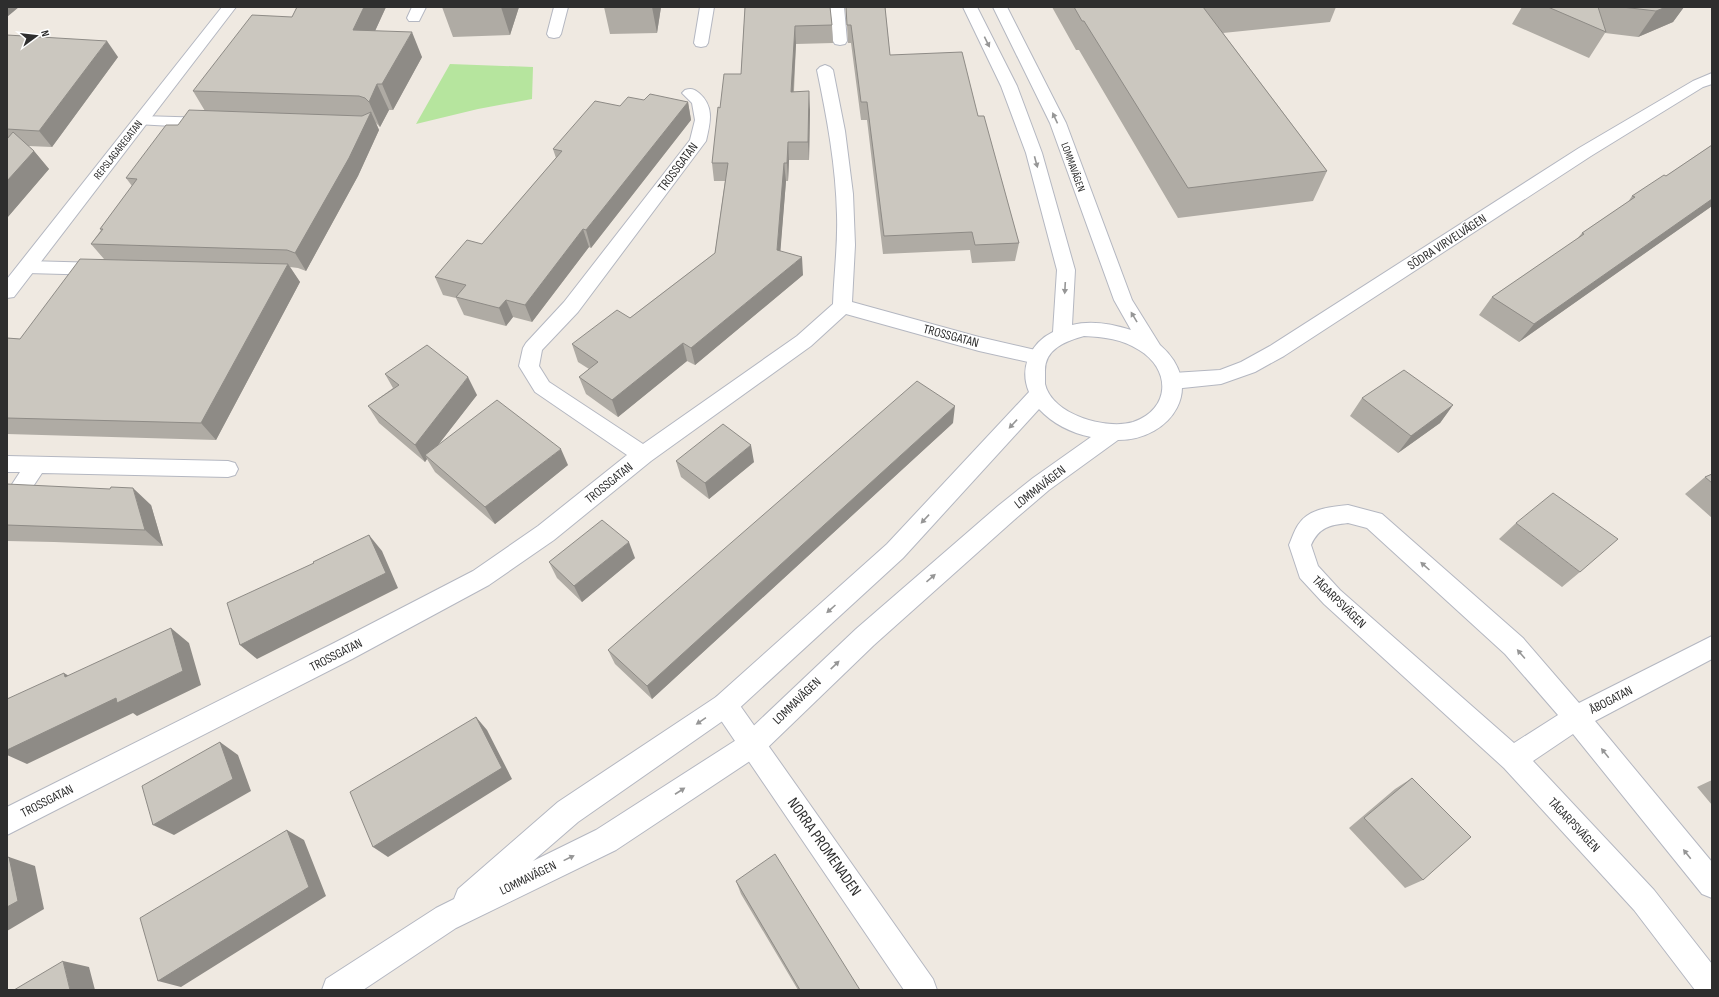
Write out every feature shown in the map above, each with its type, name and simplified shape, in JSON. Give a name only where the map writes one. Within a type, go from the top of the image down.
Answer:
[{"type":"street","name":"REPSLAGAREGATAN","points":[[7,292],[230,7]]},
{"type":"street","points":[[970,7],[1008,86],[1034,153],[1066,270],[1062,335]]},
{"type":"street","name":"LOMMAVÄGEN","points":[[1000,7],[1058,123],[1123,300],[1154,350],[1166,365],[1173,381],[1171,401],[1160,418],[1139,429],[1112,433],[1090,430],[1069,422],[1052,410],[1040,395],[1034,376],[1037,357],[1047,344],[1062,335],[1084,329],[1109,330],[1133,338],[1154,350]]},
{"type":"street","points":[[825,70],[840,144],[843,184],[846,235],[842,306]]},
{"type":"street","name":"SÖDRA VIRVELVÄGEN","points":[[1173,381],[1221,377],[1248,367],[1277,351],[1585,152],[1707,85]]},
{"type":"street","name":"TROSSGATAN","points":[[643,454],[542,387],[529,366],[533,348],[571,307],[698,141],[703,120],[700,102],[690,93]]},
{"type":"street","name":"TROSSGATAN","points":[[7,822],[336,655],[481,578],[546,533],[643,454],[804,341],[842,306],[979,344],[1037,357]]},
{"type":"street","name":"LOMMAVÄGEN","points":[[446,918],[568,812],[725,705],[895,551],[1040,395]]},
{"type":"street","name":"LOMMAVÄGEN","points":[[337,990],[446,918],[606,840],[752,744],[865,636],[1006,513],[1041,484],[1112,433]]},
{"type":"street","name":"TÅGARPSVÄGEN","points":[[1712,884],[1576,718],[1514,646],[1374,521],[1348,514],[1324,517],[1307,530],[1300,545],[1308,571],[1332,597],[1513,759],[1644,900],[1712,988]]},
{"type":"street","name":"ÅBOGATAN","points":[[1513,759],[1576,718],[1712,647]]},
{"type":"street","name":"NORRA PROMENADEN","points":[[725,705],[922,990]]},
{"type":"lane","points":[[554,34],[561,7]]},
{"type":"lane","points":[[700,43],[707,7]]},
{"type":"lane","points":[[837,7],[840,41]]},
{"type":"lane","points":[[141,120],[220,123]]},
{"type":"lane","points":[[27,267],[114,270]]},
{"type":"lane","points":[[7,464],[228,469]]},
{"type":"lane","points":[[7,509],[36,464]]},
{"type":"green space","points":[[450,64],[533,67],[532,99],[478,109],[416,124]]},
{"type":"building","points":[[297,7],[364,7],[353,30],[412,32],[382,84],[377,84],[369,102],[365,98],[359,96],[193,91],[252,15],[292,17]]},
{"type":"building","points":[[745,7],[830,7],[832,25],[795,26],[791,92],[809,91],[808,142],[788,142],[787,163],[784,163],[777,250],[802,257],[691,348],[683,343],[612,400],[579,377],[598,362],[572,344],[617,310],[630,318],[715,253],[728,163],[712,163],[718,107],[720,108],[724,74],[741,74]]},
{"type":"building","points":[[846,7],[885,7],[890,55],[962,52],[978,116],[984,116],[1019,243],[975,245],[972,232],[884,236],[867,102],[861,102],[851,25],[847,25]]},
{"type":"building","points":[[1074,7],[1203,7],[1327,171],[1188,188]]},
{"type":"building","points":[[1548,7],[1598,7],[1606,32]]},
{"type":"building","points":[[1622,7],[1666,7],[1656,11]]},
{"type":"building","points":[[7,35],[107,41],[39,131],[7,129]]},
{"type":"building","points":[[650,94],[688,102],[586,230],[583,229],[525,305],[506,300],[499,308],[456,297],[466,285],[435,277],[467,240],[482,244],[562,151],[553,149],[595,101],[620,106],[628,97],[644,100]]},
{"type":"building","points":[[189,110],[362,116],[371,112],[349,158],[295,253],[287,250],[91,244],[103,229],[100,229],[137,179],[126,178],[166,125],[178,125]]},
{"type":"building","points":[[13,132],[34,151],[7,181],[7,139]]},
{"type":"building","points":[[1712,145],[1712,199],[1534,324],[1492,297],[1635,197],[1632,196],[1664,175],[1666,176]]},
{"type":"building","points":[[80,259],[288,264],[201,423],[7,418],[7,338],[20,339]]},
{"type":"building","points":[[427,345],[468,377],[415,445],[368,406],[399,385],[385,374]]},
{"type":"building","points":[[1404,370],[1453,405],[1411,436],[1362,398]]},
{"type":"building","points":[[917,381],[955,406],[647,686],[608,650]]},
{"type":"building","points":[[497,400],[561,449],[485,507],[425,455]]},
{"type":"building","points":[[723,424],[751,445],[705,483],[676,461]]},
{"type":"building","points":[[1712,474],[1712,483],[1705,477]]},
{"type":"building","points":[[7,484],[110,489],[111,487],[133,488],[145,530],[7,525]]},
{"type":"building","points":[[1553,493],[1618,539],[1580,572],[1516,523]]},
{"type":"building","points":[[602,520],[629,542],[574,586],[549,562]]},
{"type":"building","points":[[369,535],[386,573],[240,645],[227,603],[314,563],[313,562]]},
{"type":"building","points":[[171,628],[183,671],[117,703],[116,698],[7,750],[7,699],[64,673],[65,677]]},
{"type":"building","points":[[476,717],[502,768],[373,847],[350,792]]},
{"type":"building","points":[[220,742],[233,779],[153,825],[142,786]]},
{"type":"building","points":[[1412,778],[1471,837],[1423,880],[1364,818]]},
{"type":"building","points":[[287,830],[309,887],[158,981],[140,918]]},
{"type":"building","points":[[775,854],[860,990],[800,990],[736,881]]},
{"type":"building","points":[[9,857],[18,901],[7,907],[7,858]]},
{"type":"building","points":[[63,961],[70,990],[14,990]]}]
